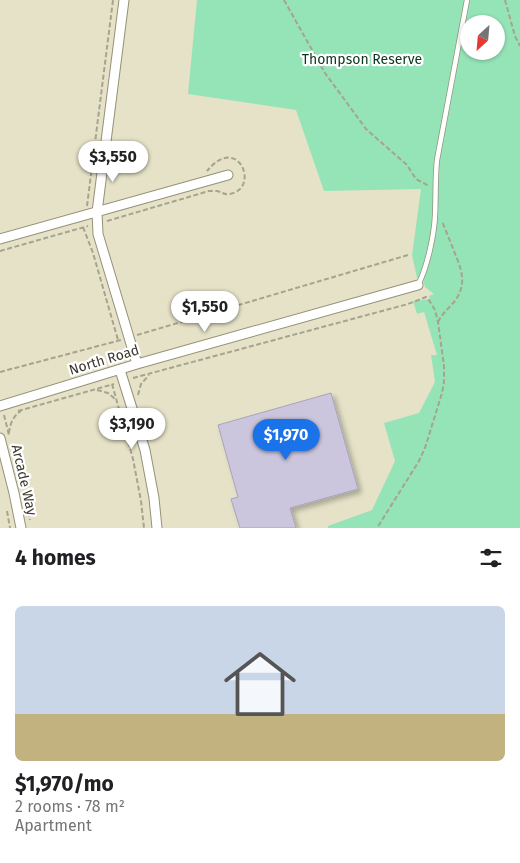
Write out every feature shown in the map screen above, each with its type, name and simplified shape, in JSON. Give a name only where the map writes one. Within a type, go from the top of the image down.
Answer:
[{"type":"street","points":[[124,0],[98,207],[98,234],[137,364]]},
{"type":"street","points":[[0,239],[98,207],[228,175]]},
{"type":"street","name":"North Road","points":[[0,406],[137,364],[418,285]]},
{"type":"street","points":[[120,370],[145,450],[154,498],[157,528]]},
{"type":"street","name":"Arcade Way","points":[[0,438],[21,528]]},
{"type":"lane","points":[[418,285],[426,265],[435,223],[437,160],[467,0]]},
{"type":"path","points":[[98,207],[87,206],[113,0]]},
{"type":"path","points":[[284,0],[325,74],[366,129],[407,164],[416,179],[435,188]]},
{"type":"path","points":[[505,0],[515,36],[520,46]]},
{"type":"path","points":[[0,251],[209,191],[231,194],[240,188],[245,179],[245,172],[242,166],[232,158],[220,159],[207,172]]},
{"type":"path","points":[[438,322],[452,305],[462,286],[460,264],[441,219]]},
{"type":"path","points":[[83,227],[93,253],[118,340]]},
{"type":"path","points":[[0,372],[129,337],[408,255]]},
{"type":"path","points":[[13,413],[112,384],[408,304],[426,297],[435,310],[438,322],[444,366],[442,393],[425,448],[377,528]]},
{"type":"path","points":[[138,400],[141,384],[150,374]]},
{"type":"path","points":[[112,384],[133,459],[144,528]]},
{"type":"path","points":[[95,389],[108,393],[116,400]]},
{"type":"path","points":[[9,434],[11,423],[18,413],[23,410]]},
{"type":"path","points":[[0,416],[4,415]]},
{"type":"path","points":[[6,506],[10,528]]},
{"type":"green space","name":"Thompson Reserve","points":[[197,0],[520,0],[520,528],[328,528],[328,526],[372,510],[395,461],[384,423],[419,413],[435,382],[431,355],[437,355],[424,312],[417,314],[413,301],[430,299],[429,296],[434,294],[425,287],[423,280],[417,278],[412,255],[421,189],[324,191],[296,110],[188,94]]},
{"type":"building","points":[[331,393],[358,489],[290,508],[296,528],[240,528],[231,499],[238,497],[218,425]]}]
